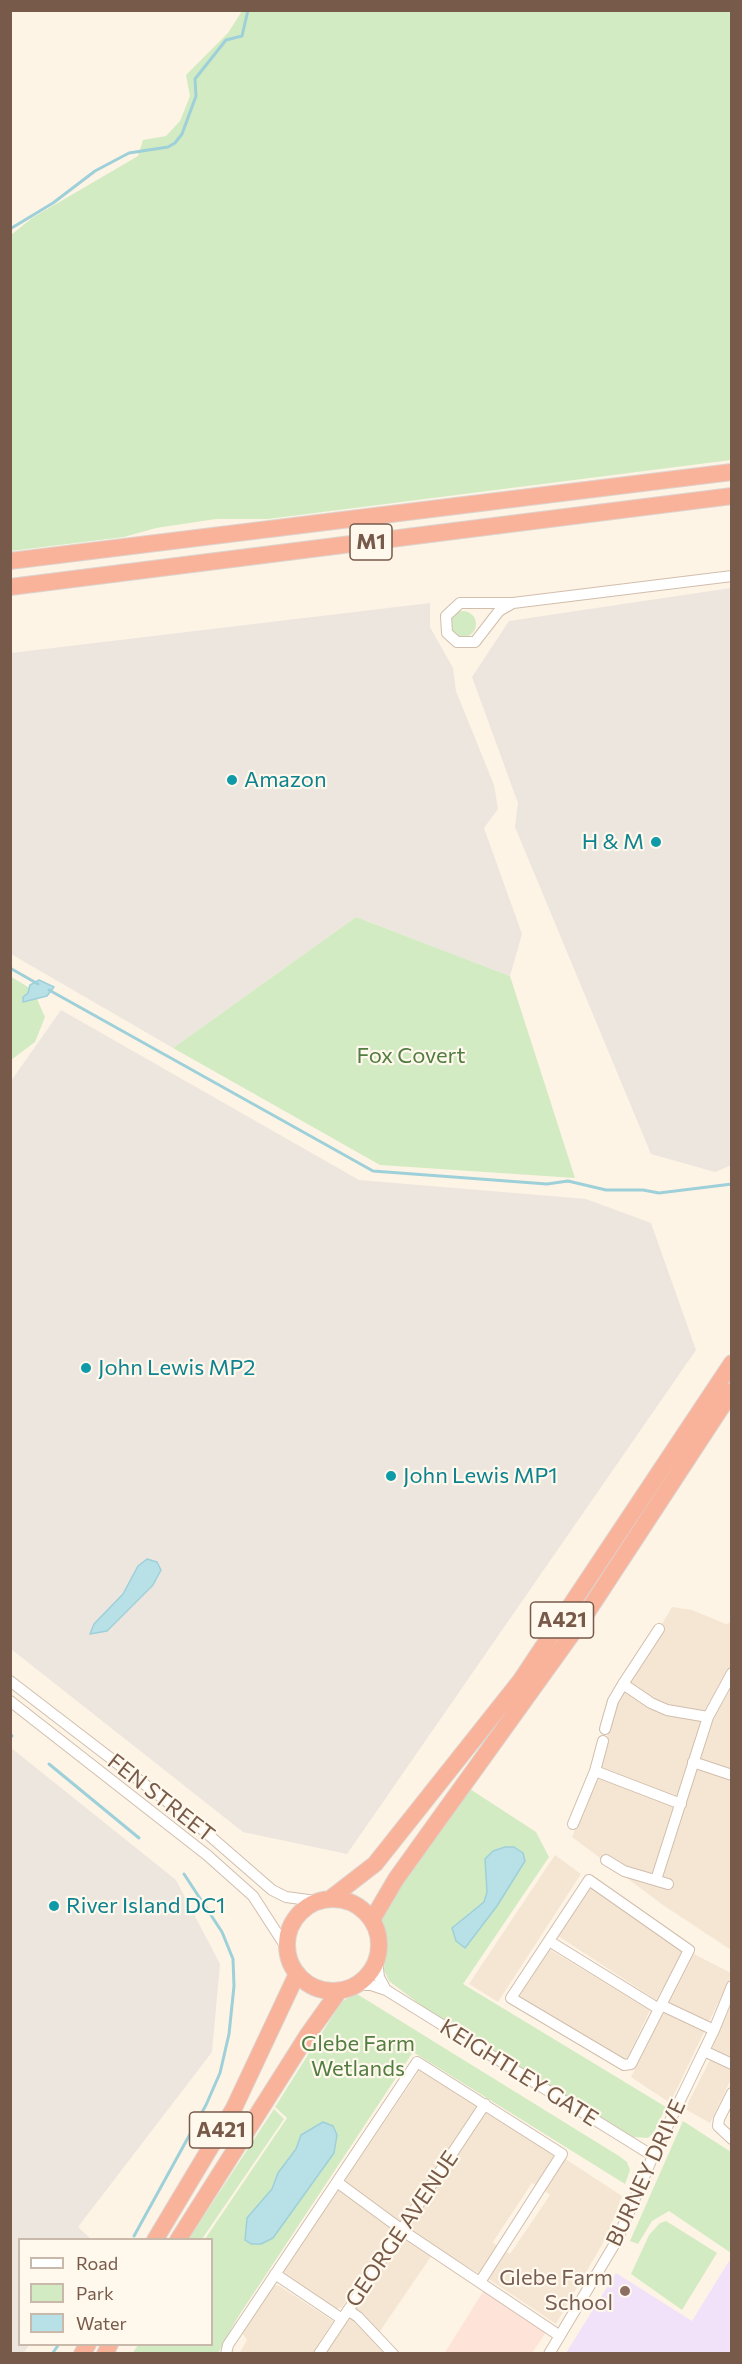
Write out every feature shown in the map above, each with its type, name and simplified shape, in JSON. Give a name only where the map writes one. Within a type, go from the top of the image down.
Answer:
[{"type":"highway","name":"M1","points":[[10,561],[732,472]]},
{"type":"highway","name":"M1","points":[[10,588],[732,496]]},
{"type":"highway","name":"A421","points":[[286,1947],[288,1932],[294,1919],[345,1888],[375,1864],[520,1680],[732,1363]]},
{"type":"highway","name":"A421","points":[[374,1915],[396,1879],[582,1620],[732,1390]]},
{"type":"highway","points":[[286,1947],[295,1979],[335,1997],[356,1985],[372,1970],[377,1960],[379,1946],[374,1915],[347,1900],[324,1900]]},
{"type":"highway","name":"A421","points":[[156,2238],[234,2108],[295,1979]]},
{"type":"highway","name":"A421","points":[[179,2238],[307,2036],[335,1997]]},
{"type":"street","points":[[513,603],[499,611],[481,638],[469,644],[457,642],[447,633],[445,622],[450,609],[460,603],[513,603],[732,576]]},
{"type":"street","points":[[474,604],[485,615],[486,628]]},
{"type":"street","points":[[605,1729],[613,1701],[659,1629]]},
{"type":"street","points":[[656,1880],[708,1717],[732,1672]]},
{"type":"street","name":"FEN STREET","points":[[10,1681],[195,1823],[272,1890],[286,1897],[324,1900]]},
{"type":"street","points":[[623,1684],[651,1703],[667,1710],[708,1717]]},
{"type":"street","name":"FEN STREET","points":[[10,1701],[207,1854],[253,1896],[286,1947]]},
{"type":"street","points":[[573,1824],[595,1771],[603,1741]]},
{"type":"street","points":[[693,1762],[732,1775]]},
{"type":"street","points":[[595,1771],[681,1804]]},
{"type":"street","points":[[606,1860],[624,1871],[668,1884]]},
{"type":"street","points":[[589,1880],[689,1950],[660,2007],[631,2064],[624,2065],[511,1998],[589,1880]]},
{"type":"street","points":[[549,1941],[660,2007],[714,2030]]},
{"type":"street","points":[[377,1960],[379,1977],[386,1990]]},
{"type":"street","name":"KEIGHTLEY GATE","points":[[356,1985],[371,1985],[386,1990],[652,2156]]},
{"type":"street","name":"BURNEY DRIVE","points":[[549,2354],[617,2240],[652,2156],[714,2030],[732,1986]]},
{"type":"street","points":[[704,2051],[732,2064]]},
{"type":"street","points":[[226,2354],[228,2345],[274,2274],[417,2062],[562,2154],[480,2282]]},
{"type":"street","points":[[732,2093],[718,2126],[732,2139]]},
{"type":"street","name":"GEORGE AVENUE","points":[[319,2354],[485,2104]]},
{"type":"street","points":[[337,2182],[560,2336]]},
{"type":"street","points":[[274,2274],[345,2314],[358,2317],[393,2354]]},
{"type":"shaded area","name":"H & M","points":[[731,588],[732,1165],[715,1172],[651,1154],[515,827],[518,803],[472,677],[509,621]]},
{"type":"shaded area","points":[[430,603],[430,627],[453,668],[456,691],[494,785],[498,809],[484,828],[522,934],[510,976],[356,917],[173,1048],[11,954],[11,653]]},
{"type":"shaded area","points":[[61,1010],[359,1180],[586,1199],[651,1223],[696,1350],[347,1854],[243,1832],[11,1649],[11,1081]]},
{"type":"shaded area","points":[[672,1607],[692,1610],[726,1624],[731,1622],[731,1950],[663,1905],[572,1837],[597,1776],[616,1702]]},
{"type":"shaded area","points":[[10,1747],[176,1880],[220,1964],[212,2052],[78,2227],[90,2238],[18,2238],[18,2346],[28,2346],[23,2354],[10,2353]]},
{"type":"shaded area","points":[[555,1855],[581,1874],[498,2002],[469,1984]]},
{"type":"shaded area","points":[[590,1886],[685,1949],[656,2000],[558,1936]]},
{"type":"shaded area","points":[[549,1949],[650,2010],[625,2063],[518,1998]]},
{"type":"shaded area","points":[[694,1954],[731,1973],[731,1976],[670,2103],[631,2077]]},
{"type":"shaded area","points":[[731,2006],[731,2059],[714,2051],[710,2045]]},
{"type":"shaded area","points":[[710,2060],[732,2070],[731,2079],[710,2123],[685,2109]]},
{"type":"shaded area","points":[[421,2068],[479,2105],[342,2307],[336,2309],[284,2276],[284,2270]]},
{"type":"shaded area","points":[[485,2109],[557,2154],[538,2186],[532,2183],[493,2242],[497,2246],[480,2274],[410,2232],[410,2227]]},
{"type":"shaded area","points":[[564,2158],[622,2196],[607,2236],[556,2324],[487,2278],[504,2250],[510,2254],[550,2195],[545,2191]]},
{"type":"shaded area","points":[[403,2234],[432,2255],[378,2334],[352,2309]]},
{"type":"shaded area","name":"Glebe Farm School","points":[[729,2261],[732,2263],[731,2353],[566,2353],[616,2273],[692,2321]]},
{"type":"shaded area","points":[[278,2285],[333,2321],[313,2353],[239,2354],[247,2340],[242,2333],[273,2286]]},
{"type":"shaded area","points":[[484,2290],[547,2331],[532,2353],[444,2354]]},
{"type":"shaded area","points":[[348,2316],[356,2321],[388,2354],[323,2354]]},
{"type":"green space","points":[[242,11],[731,11],[731,460],[268,519],[216,519],[156,528],[124,537],[11,551],[11,235],[32,218],[138,156],[143,140],[166,136],[180,121],[190,96],[186,75],[228,33]]},
{"type":"green space","points":[[463,611],[472,615],[476,624],[472,633],[463,637],[454,633],[450,624],[454,615]]},
{"type":"green space","name":"Fox Covert","points":[[356,917],[510,976],[575,1178],[380,1165],[173,1048]]},
{"type":"green space","points":[[10,976],[33,990],[45,1017],[35,1042],[11,1060]]},
{"type":"green space","points":[[470,1789],[536,1832],[549,1857],[463,1984],[666,2107],[654,2132],[648,2138],[633,2137],[438,2018],[389,1981],[384,1970],[386,1941],[378,1915]]},
{"type":"green space","name":"Glebe Farm Wetlands","points":[[357,1994],[619,2156],[627,2162],[630,2170],[625,2184],[413,2052],[238,2317],[218,2353],[132,2354],[137,2346],[213,2346],[213,2238],[206,2238],[287,2118],[275,2107],[342,2001]]},
{"type":"green space","points":[[274,2109],[284,2119],[203,2238],[189,2238]]},
{"type":"green space","points":[[683,2121],[731,2152],[731,2253],[669,2211],[652,2221],[638,2244],[630,2241]]},
{"type":"green space","points":[[666,2221],[717,2253],[682,2310],[631,2274],[649,2235],[660,2223]]},
{"type":"water","points":[[39,980],[54,987],[47,996],[23,1002],[23,997],[28,993],[30,985]]},
{"type":"water","points":[[147,1559],[157,1562],[161,1570],[153,1585],[107,1631],[90,1634],[94,1624],[123,1594],[138,1566]]},
{"type":"water","points":[[514,1847],[523,1853],[525,1861],[497,1906],[465,1948],[456,1941],[452,1928],[484,1902],[487,1892],[485,1859],[493,1851]]},
{"type":"water","points":[[323,2122],[333,2126],[337,2135],[334,2153],[273,2238],[261,2244],[251,2244],[245,2240],[247,2218],[272,2189],[278,2173],[296,2149],[301,2135]]},
{"type":"waterway","points":[[10,229],[53,203],[95,171],[129,153],[168,147],[175,143],[182,134],[196,96],[195,79],[226,40],[242,36],[248,10]]},
{"type":"waterway","points":[[10,968],[38,984]]},
{"type":"waterway","points":[[49,990],[373,1171],[547,1184],[568,1181],[606,1190],[643,1190],[659,1193],[732,1184]]},
{"type":"waterway","points":[[49,1764],[139,1838]]},
{"type":"waterway","points":[[134,2236],[206,2105],[220,2073],[229,2034],[234,1986],[233,1959],[222,1932],[184,1874]]},
{"type":"waterway","points":[[52,2354],[58,2346]]},
{"type":"place","name":"Amazon","points":[[232,780]]},
{"type":"place","name":"H & M","points":[[656,842]]},
{"type":"place","name":"John Lewis MP2","points":[[86,1368]]},
{"type":"place","name":"John Lewis MP1","points":[[391,1476]]},
{"type":"place","name":"River Island DC1","points":[[54,1906]]},
{"type":"place","name":"Glebe Farm School","points":[[625,2291]]}]
